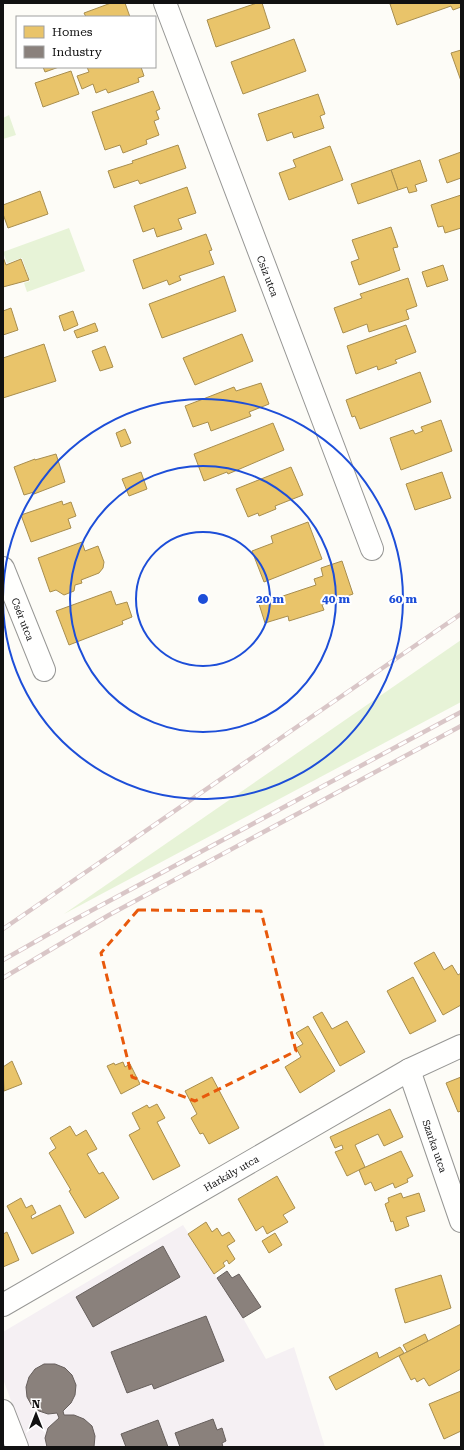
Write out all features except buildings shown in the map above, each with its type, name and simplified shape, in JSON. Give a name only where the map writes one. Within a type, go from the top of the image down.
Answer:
[{"type":"street","name":"Csíz utca","points":[[165,3],[372,549]]},
{"type":"street","name":"Csér utca","points":[[3,568],[44,670]]},
{"type":"street","name":"Harkály utca","points":[[3,1304],[409,1070],[461,1046]]},
{"type":"street","name":"Szarka utca","points":[[409,1070],[461,1222]]},
{"type":"street","points":[[3,1411],[17,1447]]},
{"type":"highlighted area","points":[[138,910],[261,911],[296,1051],[195,1101],[132,1077],[101,953]]},
{"type":"shaded area","points":[[183,1225],[243,1318],[266,1359],[294,1347],[325,1447],[28,1447],[3,1379],[3,1332]]},
{"type":"green space","points":[[9,115],[16,135],[3,139],[3,118]]},
{"type":"green space","points":[[69,228],[85,271],[27,292],[24,283],[30,281],[22,258],[7,263],[3,252]]},
{"type":"green space","points":[[461,640],[461,702],[64,914]]},
{"type":"railway","points":[[3,929],[461,614]]},
{"type":"railway","points":[[3,960],[70,922],[461,712]]},
{"type":"railway","points":[[3,978],[109,915],[461,726]]}]
